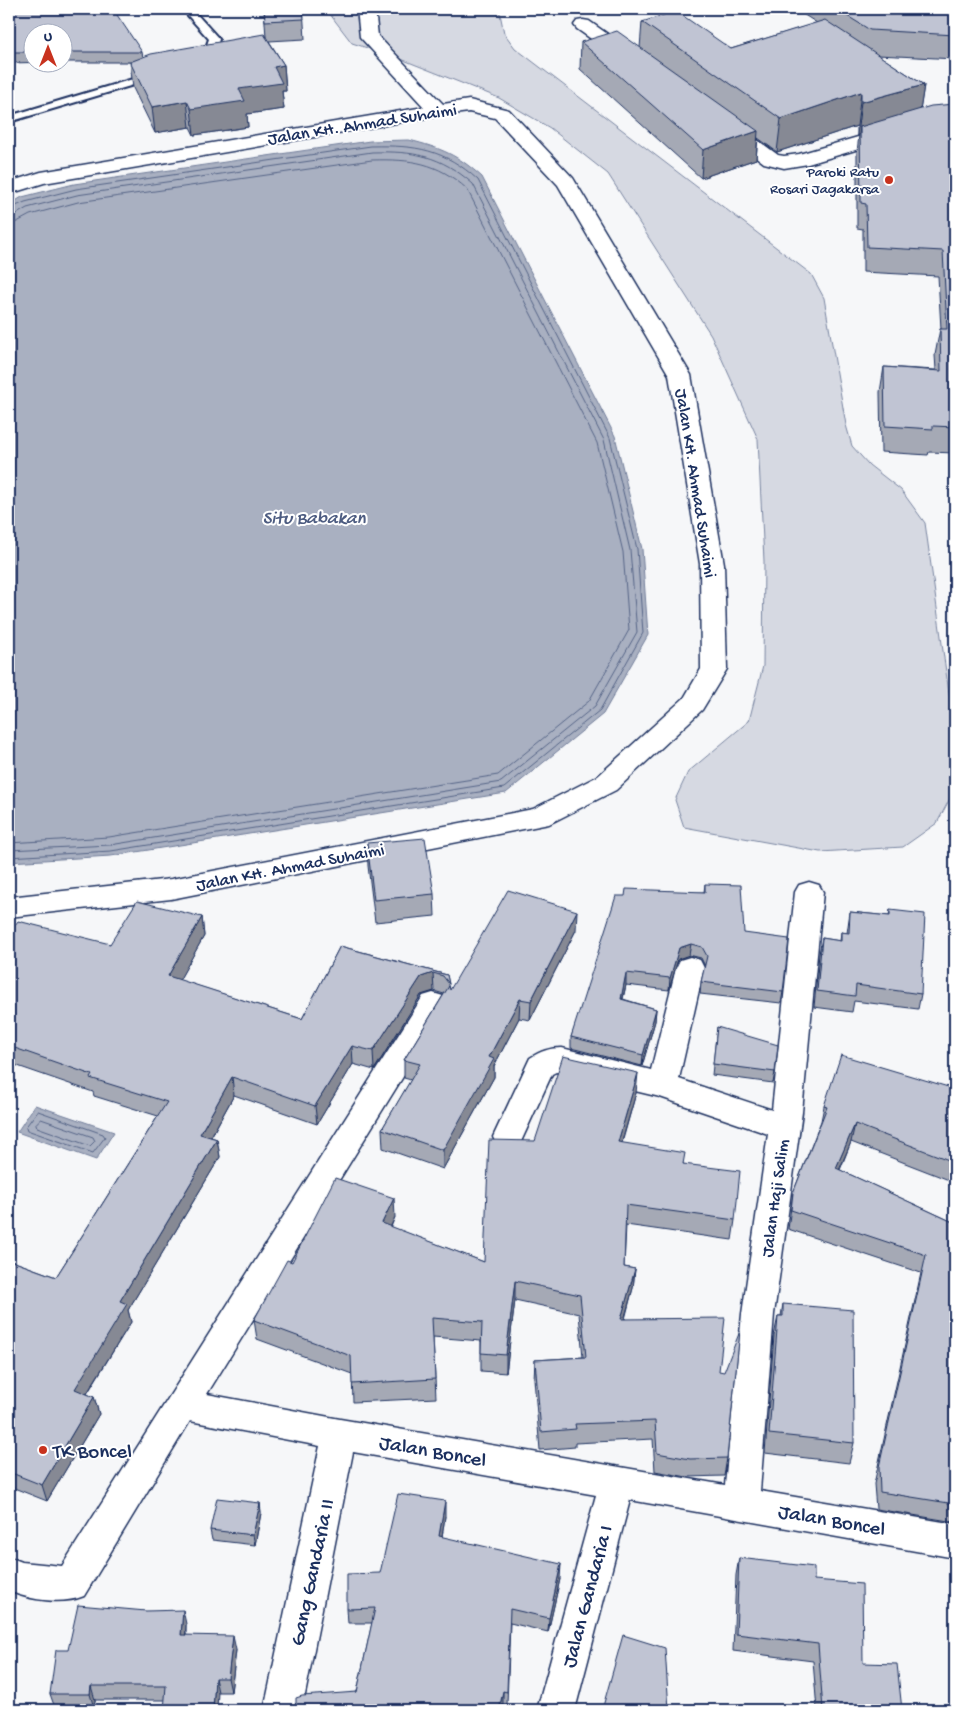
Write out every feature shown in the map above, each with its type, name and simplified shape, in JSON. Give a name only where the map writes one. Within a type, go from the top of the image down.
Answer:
[{"type":"street","points":[[366,9],[369,37],[438,110]]},
{"type":"street","points":[[583,25],[647,70]]},
{"type":"street","name":"Jalan KH. Ahmad Suhaimi","points":[[9,188],[41,178],[438,110],[469,106],[502,114],[566,182],[680,375],[712,564],[714,669],[693,704],[607,783],[539,816],[171,889],[9,907]]},
{"type":"street","points":[[711,116],[771,159],[784,162],[801,160],[924,124],[955,120]]},
{"type":"street","name":"Jalan Haji Salim","points":[[741,1504],[758,1314],[787,1112],[809,892]]},
{"type":"street","points":[[662,1085],[690,968]]},
{"type":"street","points":[[9,1574],[21,1579],[71,1584],[433,1004]]},
{"type":"street","points":[[508,1137],[542,1066],[551,1060],[562,1060],[662,1085],[784,1127]]},
{"type":"street","name":"Jalan Boncel","points":[[182,1404],[617,1483],[955,1540]]},
{"type":"street","name":"Gang Gandaria II","points":[[283,1710],[340,1434]]},
{"type":"street","name":"Jalan Gandaria I","points":[[556,1710],[617,1483]]},
{"type":"lane","points":[[187,9],[214,39],[210,54],[190,63]]},
{"type":"lane","points":[[9,119],[117,88],[162,72]]},
{"type":"shaded area","points":[[326,9],[499,9],[504,33],[515,48],[811,274],[824,298],[846,425],[852,446],[869,465],[901,490],[925,523],[955,736],[955,789],[937,823],[903,847],[820,852],[684,827],[675,800],[688,772],[749,721],[763,666],[764,561],[758,439],[711,335],[608,174],[550,128],[499,98],[401,59],[352,43]]},
{"type":"water","name":"Situ Babakan","points":[[409,140],[448,153],[465,163],[482,177],[615,436],[642,549],[648,635],[603,714],[506,793],[111,856],[9,862],[9,205],[22,197],[74,184],[370,141]]},
{"type":"water","points":[[35,1105],[114,1132],[96,1160],[17,1132]]},
{"type":"building","points":[[9,9],[49,9],[48,11],[61,9],[113,9],[142,52],[72,52],[72,22],[22,22],[22,52],[9,52]]},
{"type":"building","points":[[264,9],[303,9],[304,19],[265,21]]},
{"type":"building","points":[[836,9],[955,9],[955,35],[870,30]]},
{"type":"building","points":[[676,11],[731,49],[825,20],[924,85],[861,102],[861,92],[781,119],[642,22]]},
{"type":"building","points":[[617,31],[758,131],[703,150],[581,42]]},
{"type":"building","points":[[264,34],[284,65],[274,67],[282,83],[239,89],[245,101],[191,109],[187,101],[152,107],[130,62],[151,54]]},
{"type":"building","points":[[955,104],[955,427],[933,426],[933,429],[885,426],[884,367],[941,371],[940,329],[947,329],[943,251],[867,247],[866,204],[861,203],[860,127],[931,106]]},
{"type":"building","points":[[425,838],[434,894],[374,900],[367,843]]},
{"type":"building","points":[[705,884],[741,885],[744,933],[789,939],[783,992],[701,982],[707,956],[702,947],[691,944],[679,948],[670,978],[626,973],[621,999],[656,1009],[643,1055],[571,1037],[616,896],[625,896],[626,889],[705,892]]},
{"type":"building","points":[[508,890],[577,911],[531,1001],[520,999],[489,1057],[494,1059],[443,1150],[382,1129],[420,1064],[404,1060],[449,986],[450,990]]},
{"type":"building","points":[[137,901],[202,917],[168,976],[302,1019],[340,946],[447,975],[449,984],[443,976],[433,973],[421,977],[373,1051],[352,1046],[315,1106],[232,1077],[200,1134],[217,1139],[120,1301],[127,1304],[75,1389],[94,1397],[42,1485],[9,1472],[9,1260],[56,1277],[167,1102],[90,1078],[92,1075],[9,1046],[9,933],[18,921],[110,944]]},
{"type":"building","points":[[890,910],[925,914],[921,994],[856,985],[855,996],[817,991],[822,938],[841,941],[841,932],[849,933],[850,912],[890,916]]},
{"type":"building","points":[[717,1027],[778,1045],[775,1072],[713,1064]]},
{"type":"building","points":[[841,1055],[955,1089],[954,1162],[855,1124],[836,1168],[955,1223],[955,1504],[880,1492],[879,1467],[926,1255],[791,1210],[793,1193],[827,1107],[824,1106]]},
{"type":"building","points":[[563,1056],[638,1073],[618,1142],[685,1153],[683,1164],[740,1171],[735,1220],[626,1205],[624,1267],[635,1269],[621,1319],[725,1318],[719,1371],[724,1372],[740,1331],[727,1458],[690,1459],[657,1453],[655,1421],[575,1424],[576,1429],[541,1432],[535,1360],[586,1357],[580,1295],[515,1281],[506,1355],[481,1353],[482,1322],[432,1318],[435,1379],[352,1384],[351,1356],[254,1320],[287,1260],[292,1262],[335,1178],[394,1198],[382,1223],[484,1262],[489,1140],[535,1141]]},
{"type":"building","points":[[783,1304],[853,1310],[854,1443],[769,1434],[778,1316],[783,1316]]},
{"type":"building","points":[[398,1494],[445,1501],[439,1536],[561,1564],[549,1618],[510,1609],[507,1692],[503,1691],[499,1710],[296,1710],[296,1698],[302,1696],[357,1692],[375,1608],[347,1609],[347,1574],[380,1573]]},
{"type":"building","points":[[217,1498],[260,1503],[253,1535],[210,1530]]},
{"type":"building","points":[[739,1558],[814,1567],[814,1580],[862,1584],[863,1663],[897,1664],[902,1710],[823,1710],[818,1644],[736,1634]]},
{"type":"building","points":[[78,1605],[146,1611],[183,1610],[181,1635],[233,1636],[228,1678],[215,1678],[213,1710],[164,1710],[166,1686],[91,1686],[90,1694],[50,1694],[56,1650],[68,1650]]},
{"type":"building","points":[[623,1635],[665,1648],[669,1710],[602,1710]]},
{"type":"place","name":"Paroki Ratu Rosari Jagakarsa","points":[[889,180]]},
{"type":"place","name":"TK Boncel","points":[[43,1450]]}]
